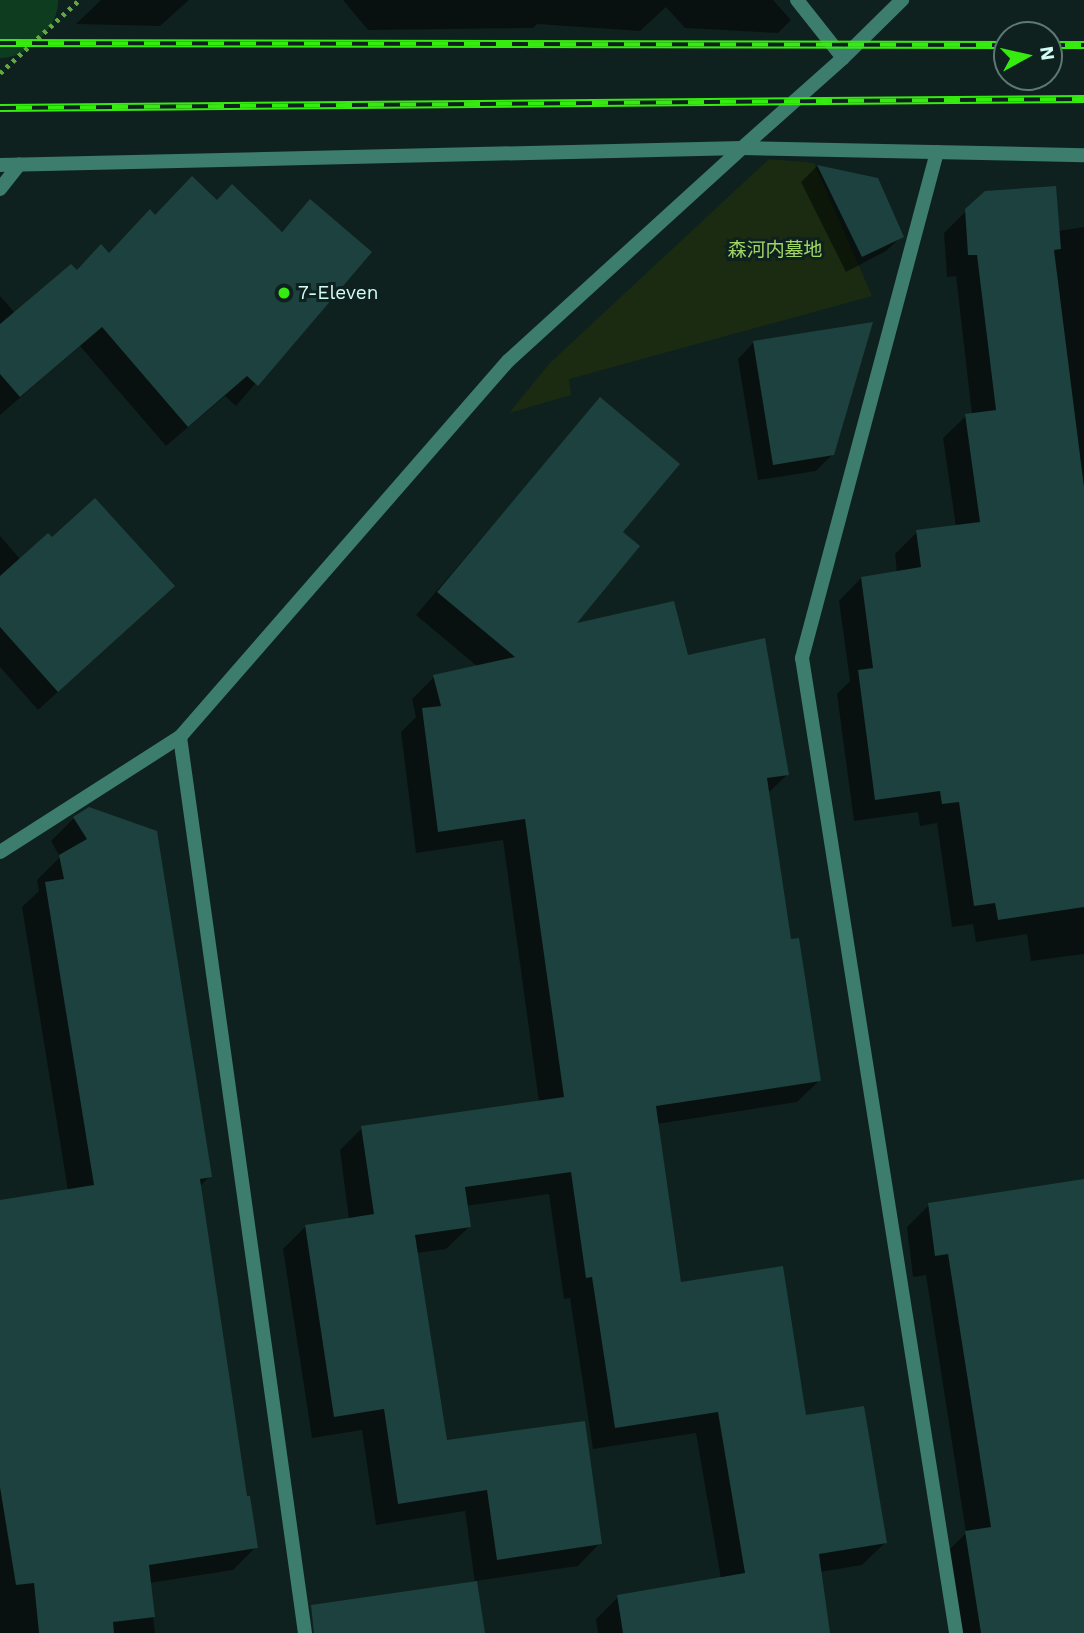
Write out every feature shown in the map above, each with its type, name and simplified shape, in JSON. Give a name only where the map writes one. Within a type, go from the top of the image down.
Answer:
[{"type":"street","points":[[797,0],[843,58]]},
{"type":"street","points":[[0,852],[180,737],[508,361],[843,58],[902,0]]},
{"type":"street","points":[[0,165],[742,148],[1084,155]]},
{"type":"street","points":[[937,152],[802,657],[956,1633]]},
{"type":"street","points":[[0,189],[19,165]]},
{"type":"street","points":[[180,737],[304,1633]]},
{"type":"path","points":[[0,73],[79,0]]},
{"type":"green space","name":"森河内墓地","points":[[769,159],[814,163],[872,296],[569,379],[571,395],[509,413],[550,363]]},
{"type":"building","points":[[817,165],[878,178],[904,237],[862,257]]},
{"type":"building","points":[[192,176],[217,200],[232,184],[282,232],[310,199],[372,252],[258,386],[247,376],[188,427],[102,327],[20,397],[0,374],[0,324],[71,264],[77,270],[101,244],[109,253],[150,209],[155,215]]},
{"type":"building","points":[[1056,186],[1061,249],[1054,250],[1084,487],[1084,907],[998,920],[995,903],[974,906],[959,802],[942,804],[940,791],[875,800],[858,670],[873,668],[861,577],[921,567],[916,530],[980,522],[965,414],[996,410],[977,255],[968,255],[965,209],[985,191]]},
{"type":"building","points":[[873,322],[834,455],[773,465],[753,341]]},
{"type":"building","points":[[600,397],[680,464],[623,532],[640,546],[577,623],[674,601],[688,655],[765,638],[789,775],[767,778],[791,939],[799,938],[821,1081],[656,1106],[681,1282],[783,1266],[806,1415],[864,1406],[887,1543],[819,1554],[830,1633],[623,1633],[617,1595],[745,1573],[718,1412],[615,1428],[592,1277],[586,1278],[571,1172],[465,1187],[471,1227],[415,1235],[447,1440],[585,1421],[602,1544],[497,1560],[487,1490],[398,1504],[384,1409],[334,1417],[305,1225],[374,1214],[361,1126],[564,1097],[525,819],[438,832],[422,708],[441,706],[433,675],[515,657],[437,592]]},
{"type":"building","points":[[95,498],[175,586],[58,692],[0,627],[0,576],[48,533],[52,537]]},
{"type":"building","points":[[89,807],[157,831],[212,1177],[200,1179],[247,1496],[250,1496],[258,1548],[149,1565],[155,1617],[113,1622],[114,1633],[39,1633],[34,1583],[16,1585],[0,1487],[0,1200],[94,1185],[45,882],[64,879],[59,855],[87,839],[73,817]]},
{"type":"building","points":[[1084,1179],[1084,1633],[981,1633],[965,1531],[991,1527],[948,1254],[935,1256],[928,1203]]},
{"type":"building","points":[[477,1581],[485,1633],[314,1633],[311,1605]]},
{"type":"waterway","points":[[0,9],[9,0]]},
{"type":"railway","points":[[0,43],[993,45]]},
{"type":"railway","points":[[1063,45],[1084,45]]},
{"type":"railway","points":[[0,108],[1084,99]]},
{"type":"place","name":"7-Eleven","points":[[284,293]]}]
